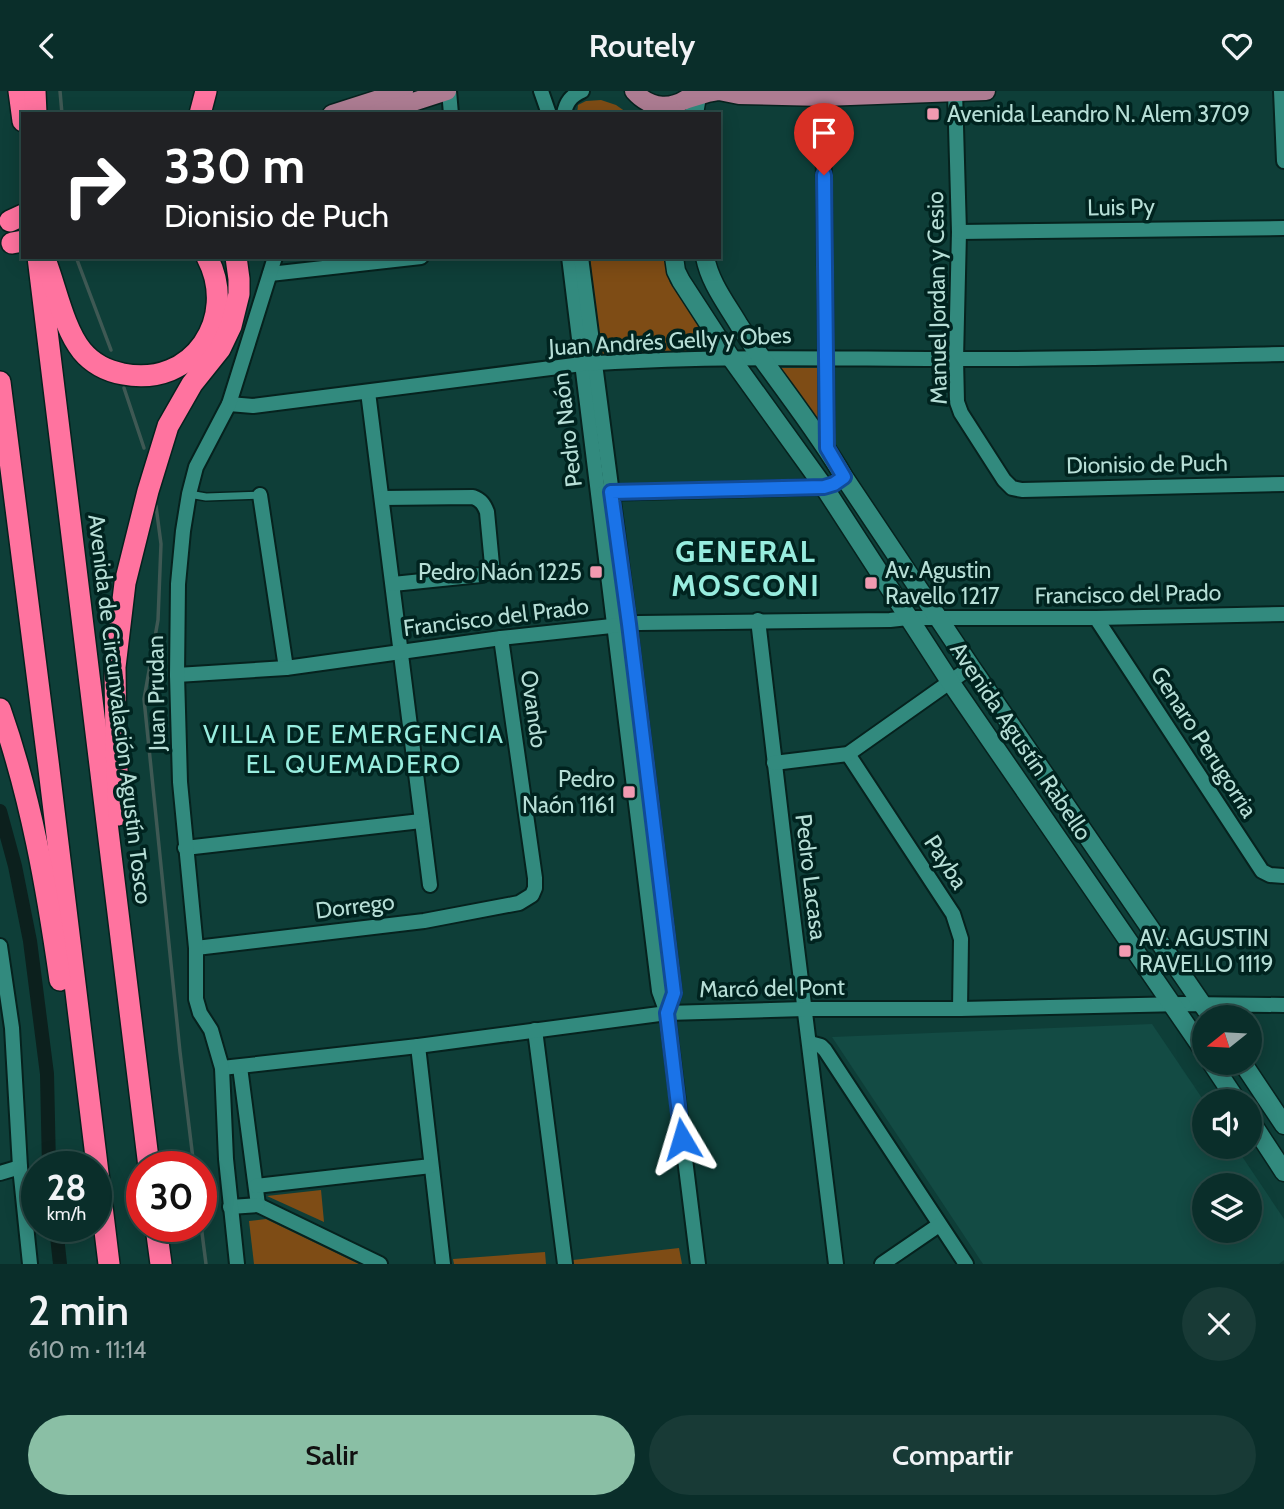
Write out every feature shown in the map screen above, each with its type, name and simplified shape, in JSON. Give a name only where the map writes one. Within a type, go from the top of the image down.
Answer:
[{"type":"highway","points":[[19,91],[22,112]]},
{"type":"highway","points":[[35,91],[36,112]]},
{"type":"highway","points":[[201,112],[206,91]]},
{"type":"highway","name":"Avenida de Circunvalación Agustín Tosco","points":[[38,259],[147,1151]]},
{"type":"highway","points":[[46,259],[67,325],[80,349],[106,369],[139,375],[163,372],[186,362],[209,334],[217,310],[218,295],[217,281],[208,259]]},
{"type":"highway","points":[[116,894],[120,806],[116,748],[116,667],[125,583],[144,505],[168,426],[183,397],[220,349],[231,326],[239,294],[236,259]]},
{"type":"highway","points":[[0,382],[109,1264]]},
{"type":"highway","points":[[0,709],[30,812],[52,925],[65,1016],[90,1111]]},
{"type":"highway","points":[[158,1242],[161,1264]]},
{"type":"main road","points":[[338,112],[404,91]]},
{"type":"main road","points":[[382,112],[448,91]]},
{"type":"main road","points":[[638,98],[662,107],[719,91],[740,95],[823,97],[986,91]]},
{"type":"main road","name":"Avenida Agustín Rabello","points":[[674,259],[681,281],[732,358],[824,487],[951,683],[1192,1033]]},
{"type":"main road","name":"Avenida Agustín Rabello","points":[[705,259],[716,288],[761,358],[827,448],[971,667],[1203,1005]]},
{"type":"main road","points":[[1251,1075],[1284,1125]]},
{"type":"main road","points":[[1262,1138],[1284,1172]]},
{"type":"street","points":[[448,91],[451,112]]},
{"type":"street","points":[[541,91],[548,112]]},
{"type":"street","points":[[564,112],[571,97],[582,91]]},
{"type":"street","name":"Manuel Jordan y Cesio","points":[[955,91],[959,232],[957,402],[961,413],[1004,480],[1012,488]]},
{"type":"street","points":[[1281,91],[1284,161]]},
{"type":"street","points":[[823,97],[827,448]]},
{"type":"street","name":"Luis Py","points":[[959,232],[1284,227]]},
{"type":"street","name":"Juan Prudan","points":[[237,1264],[226,1159],[222,1068],[211,1030],[200,1013],[196,999],[196,948],[180,782],[178,584],[189,494],[197,467],[229,404],[274,259]]},
{"type":"street","points":[[270,274],[403,259]]},
{"type":"street","name":"Pedro Naón","points":[[569,259],[588,364],[622,625],[659,991],[667,1013],[698,1264]]},
{"type":"street","name":"Pedro Naón","points":[[581,259],[588,364]]},
{"type":"street","name":"Juan Andrés Gelly y Obes","points":[[229,404],[254,406],[621,361],[1284,354]]},
{"type":"street","points":[[368,392],[429,885]]},
{"type":"street","points":[[604,493],[824,487],[844,477]]},
{"type":"street","name":"Dionisio de Puch","points":[[1012,488],[1022,490],[1284,484]]},
{"type":"street","points":[[260,495],[286,668]]},
{"type":"street","points":[[382,498],[473,497],[485,505],[487,512],[492,565],[487,573],[393,584]]},
{"type":"street","name":"Francisco del Prado","points":[[177,675],[286,668],[501,638],[622,625],[939,617],[1096,618],[1284,614]]},
{"type":"street","name":"Genaro Perugorria","points":[[1096,618],[1262,871],[1270,876],[1284,876]]},
{"type":"street","name":"Pedro Lacasa","points":[[758,621],[836,1264]]},
{"type":"street","name":"Ovando","points":[[501,638],[535,877],[532,895],[519,903]]},
{"type":"street","points":[[774,763],[848,754],[971,667]]},
{"type":"street","name":"Payba","points":[[848,754],[953,914],[961,939],[960,1009]]},
{"type":"street","points":[[185,848],[421,821]]},
{"type":"street","name":"Dorrego","points":[[196,948],[424,921],[519,903]]},
{"type":"street","points":[[0,946],[30,1264]]},
{"type":"street","name":"Marcó del Pont","points":[[222,1068],[418,1046],[667,1013],[1173,1005],[1192,1008]]},
{"type":"street","name":"Marcó del Pont","points":[[1262,1007],[1284,1005]]},
{"type":"street","points":[[535,1030],[565,1264]]},
{"type":"street","points":[[810,1042],[825,1050],[966,1264]]},
{"type":"street","points":[[418,1046],[443,1264]]},
{"type":"street","points":[[240,1067],[258,1205]]},
{"type":"street","points":[[256,1186],[431,1166]]},
{"type":"street","points":[[0,1173],[20,1167]]},
{"type":"street","points":[[230,1207],[258,1205],[380,1264]]},
{"type":"street","points":[[882,1264],[939,1226]]},
{"type":"lane","points":[[189,494],[206,497],[260,495]]},
{"type":"shaded area","points":[[601,100],[626,112],[577,112],[578,105],[586,101]]},
{"type":"shaded area","points":[[590,259],[666,259],[670,283],[717,344],[713,354],[600,356]]},
{"type":"shaded area","points":[[777,368],[821,368],[819,429]]},
{"type":"shaded area","points":[[1152,1024],[1196,1089],[1192,1089],[1192,1159],[1244,1159],[1253,1173],[1192,1173],[1192,1243],[1262,1243],[1262,1186],[1284,1219],[1284,1260],[1279,1264],[983,1264],[832,1037]]},
{"type":"shaded area","points":[[321,1190],[324,1222],[267,1196]]},
{"type":"shaded area","points":[[266,1219],[359,1264],[254,1264],[249,1221]]},
{"type":"shaded area","points":[[679,1248],[682,1264],[573,1264],[573,1260]]},
{"type":"shaded area","points":[[545,1252],[546,1264],[454,1264],[453,1259]]},
{"type":"waterway","points":[[60,91],[62,112]]},
{"type":"waterway","points":[[77,259],[111,350]]},
{"type":"waterway","points":[[124,388],[144,448]]},
{"type":"waterway","points":[[156,506],[161,544],[158,620],[144,699],[192,1151]]},
{"type":"waterway","points":[[0,811],[15,866],[30,941],[47,1074],[49,1151]]},
{"type":"waterway","points":[[58,1242],[60,1264]]},
{"type":"waterway","points":[[203,1242],[206,1264]]},
{"type":"place","name":"Avenida Leandro N. Alem 3709","points":[[933,114]]},
{"type":"place","name":"Pedro Naón 1225","points":[[596,572]]},
{"type":"place","name":"Av. Agustin Ravello 1217","points":[[871,583]]},
{"type":"place","name":"Pedro Naón 1161","points":[[629,792]]},
{"type":"place","name":"AV. AGUSTIN RAVELLO 1119","points":[[1125,951]]},
{"type":"district","name":"GENERAL MOSCONI","points":[[746,570]]},
{"type":"district","name":"VILLA DE EMERGENCIA EL QUEMADERO","points":[[354,748]]},
{"type":"route","points":[[682,1139],[667,1013],[674,993],[611,492],[824,487],[844,477],[827,448],[824,175]]}]
